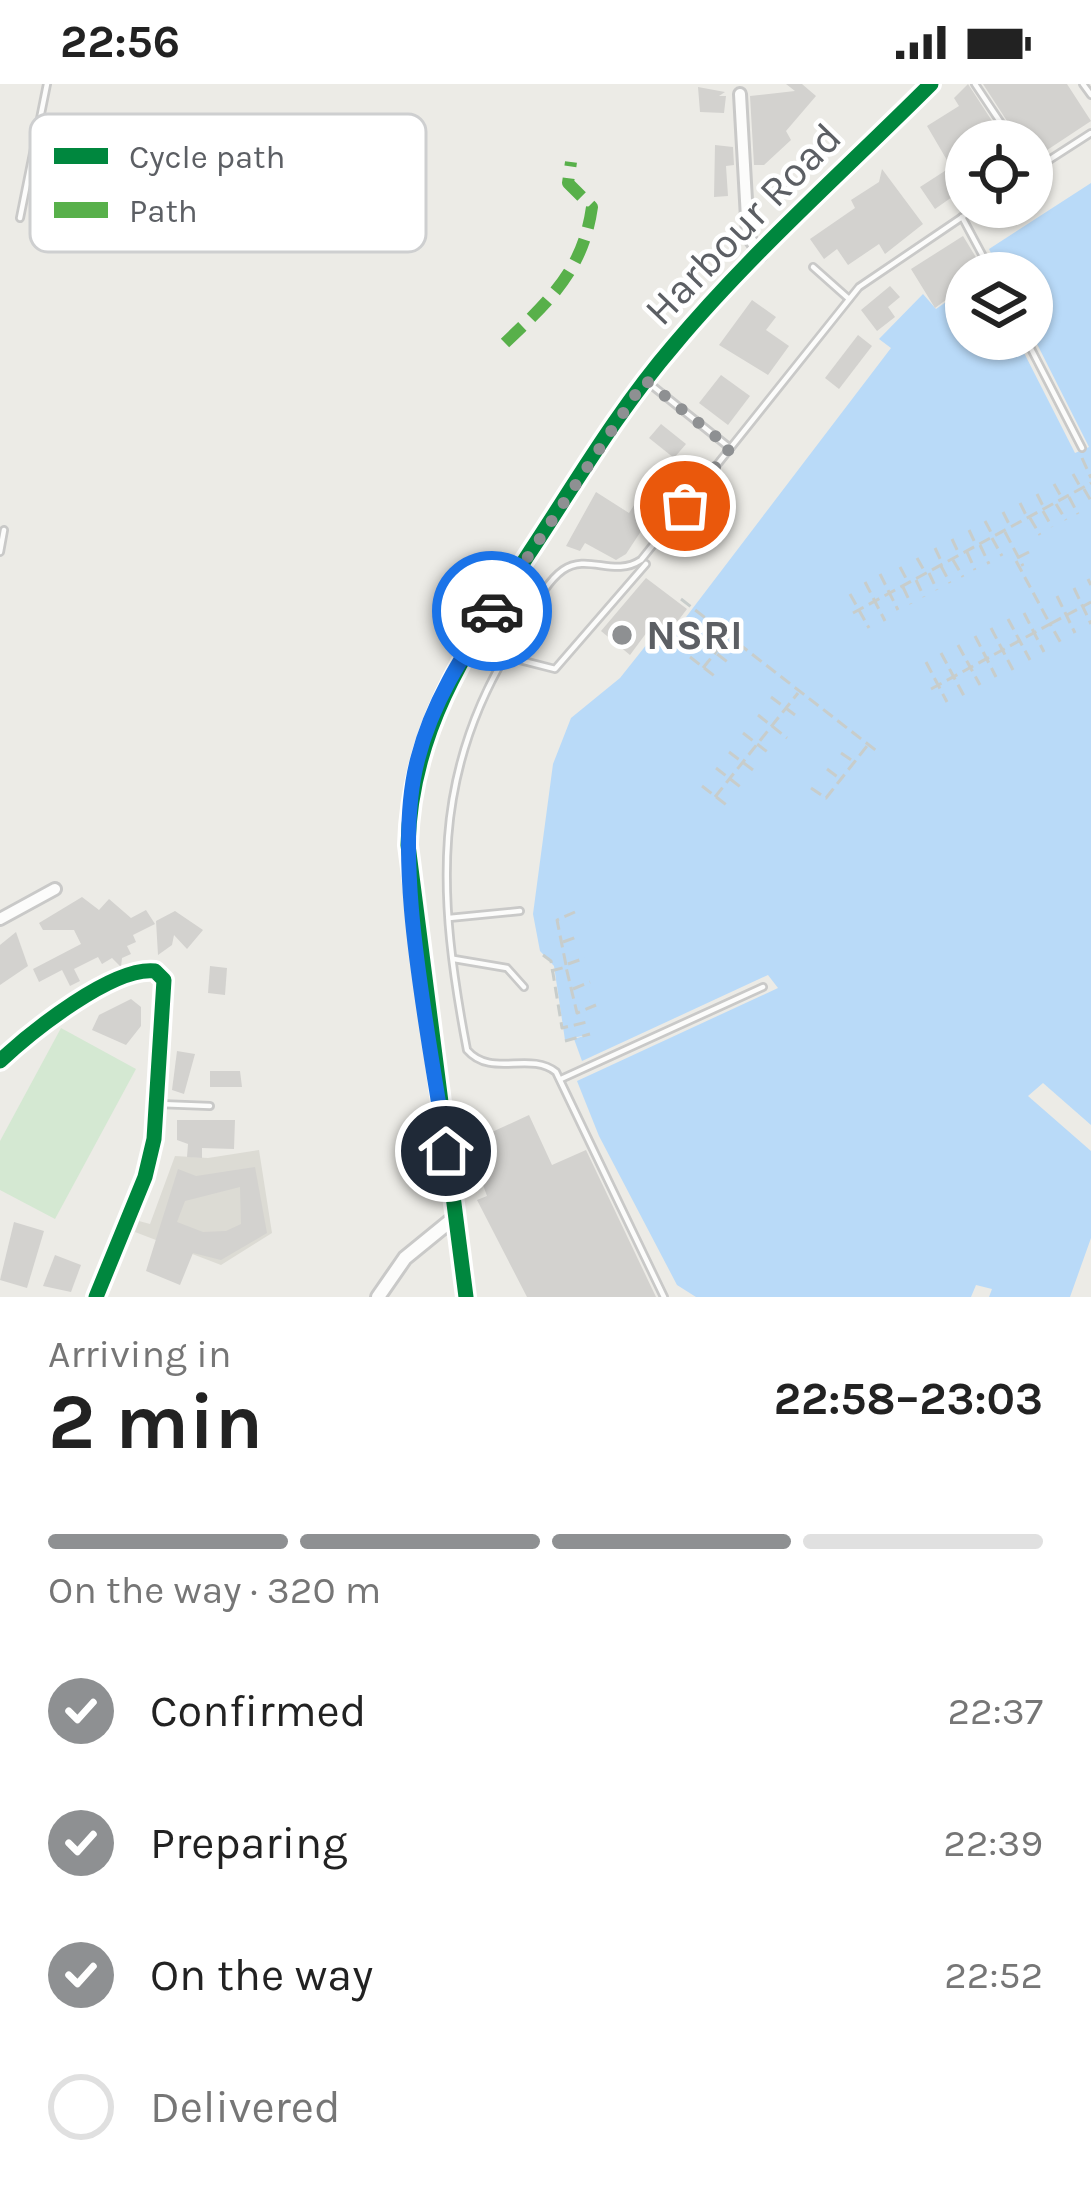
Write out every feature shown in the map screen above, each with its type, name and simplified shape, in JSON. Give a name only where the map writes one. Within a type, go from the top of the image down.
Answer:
[{"type":"street","name":"Harbour Road","points":[[466,1297],[410,871],[413,776],[433,712],[456,666],[645,380],[931,84]]},
{"type":"street","points":[[740,94],[747,227],[761,255]]},
{"type":"street","points":[[0,919],[55,889]]},
{"type":"street","points":[[0,1060],[67,1010],[132,972],[155,971],[167,989],[153,1104],[154,1139],[145,1177],[96,1297]]},
{"type":"street","points":[[378,1297],[415,1248],[454,1218]]},
{"type":"lane","points":[[40,114],[46,84]]},
{"type":"lane","points":[[975,84],[998,120]]},
{"type":"lane","points":[[1083,84],[1091,95]]},
{"type":"lane","points":[[1053,157],[1091,133]]},
{"type":"lane","points":[[20,218],[30,166]]},
{"type":"lane","points":[[664,1297],[561,1079],[543,1063],[484,1063],[472,1057],[444,866],[452,784],[475,712],[504,656],[558,574],[587,564],[623,570],[641,560],[849,299],[870,277],[945,228]]},
{"type":"lane","points":[[813,267],[849,299]]},
{"type":"lane","points":[[1036,360],[1079,447]]},
{"type":"lane","points":[[645,380],[730,448]]},
{"type":"lane","points":[[0,552],[4,530]]},
{"type":"lane","points":[[504,656],[555,669],[646,564]]},
{"type":"lane","points":[[449,918],[520,911]]},
{"type":"lane","points":[[454,959],[507,968],[524,987]]},
{"type":"lane","points":[[561,1079],[763,987]]},
{"type":"lane","points":[[153,1104],[210,1106]]},
{"type":"path","points":[[853,613],[1082,488],[1091,481],[1079,447]]},
{"type":"path","points":[[1073,474],[1091,501]]},
{"type":"path","points":[[1054,484],[1078,514]]},
{"type":"path","points":[[1037,494],[1052,527]]},
{"type":"path","points":[[1020,503],[1040,535]]},
{"type":"path","points":[[1055,503],[1066,520]]},
{"type":"path","points":[[1003,512],[1010,542],[1061,643]]},
{"type":"path","points":[[986,521],[1002,556]]},
{"type":"path","points":[[969,530],[989,564]]},
{"type":"path","points":[[1010,542],[1021,536]]},
{"type":"path","points":[[952,539],[959,554]]},
{"type":"path","points":[[1014,549],[1024,544]]},
{"type":"path","points":[[934,548],[950,584]]},
{"type":"path","points":[[966,550],[975,570]]},
{"type":"path","points":[[1018,557],[1029,552]]},
{"type":"path","points":[[1018,557],[1023,566],[1033,559]]},
{"type":"path","points":[[917,558],[937,590]]},
{"type":"path","points":[[952,558],[963,577]]},
{"type":"path","points":[[900,567],[910,604]]},
{"type":"path","points":[[880,574],[898,610]]},
{"type":"path","points":[[915,578],[923,597]]},
{"type":"path","points":[[1088,578],[1091,585]]},
{"type":"path","points":[[865,582],[885,622]]},
{"type":"path","points":[[1074,588],[1091,624]]},
{"type":"path","points":[[850,594],[869,628]]},
{"type":"path","points":[[1057,596],[1075,633]]},
{"type":"path","points":[[681,599],[878,752]]},
{"type":"path","points":[[931,689],[1091,602]]},
{"type":"path","points":[[1024,613],[1044,652]]},
{"type":"path","points":[[1008,619],[1030,660]]},
{"type":"path","points":[[991,628],[1013,670]]},
{"type":"path","points":[[704,668],[729,636]]},
{"type":"path","points":[[975,636],[996,677]]},
{"type":"path","points":[[703,643],[730,664]]},
{"type":"path","points":[[958,645],[980,685]]},
{"type":"path","points":[[941,653],[964,696]]},
{"type":"path","points":[[690,657],[717,678]]},
{"type":"path","points":[[926,662],[947,702]]},
{"type":"path","points":[[715,797],[799,691]]},
{"type":"path","points":[[771,698],[799,718]]},
{"type":"path","points":[[758,716],[787,738]]},
{"type":"path","points":[[742,733],[770,754]]},
{"type":"path","points":[[812,788],[826,798],[868,745]]},
{"type":"path","points":[[729,752],[757,773]]},
{"type":"path","points":[[841,753],[854,762]]},
{"type":"path","points":[[716,768],[743,789]]},
{"type":"path","points":[[826,769],[841,779]]},
{"type":"path","points":[[702,786],[729,807]]},
{"type":"path","points":[[575,912],[557,920],[566,966],[577,1013],[596,1005]]},
{"type":"path","points":[[562,942],[579,936]]},
{"type":"path","points":[[543,955],[551,961],[562,1028],[587,1022]]},
{"type":"path","points":[[550,971],[585,958]]},
{"type":"path","points":[[572,990],[590,982]]},
{"type":"path","points":[[565,1041],[590,1034]]},
{"type":"shaded area","points":[[259,1150],[272,1233],[221,1265],[135,1232],[139,1221],[150,1224],[175,1156],[208,1158]]},
{"type":"green space","points":[[61,1028],[136,1069],[55,1219],[0,1190],[0,1141]]},
{"type":"water","points":[[1091,183],[1091,1125],[1043,1083],[1028,1096],[1091,1151],[1091,1238],[1070,1297],[989,1297],[992,1289],[976,1285],[971,1297],[696,1297],[677,1285],[599,1136],[577,1081],[778,988],[768,975],[582,1061],[574,1039],[590,1034],[565,1040],[554,966],[540,951],[533,914],[553,764],[571,718],[620,678],[647,644],[664,646],[891,348],[879,339],[923,294],[936,309],[945,303],[945,360],[1028,360],[1075,453],[1089,447],[1045,360],[1053,360],[1053,252],[989,249],[1021,228],[1053,228],[1053,208]]},
{"type":"building","points":[[786,84],[802,84],[816,96],[786,131],[791,140],[764,165],[754,165],[750,96],[795,91]]},
{"type":"building","points":[[968,84],[991,120],[945,120],[945,157],[927,126],[959,106],[954,98]]},
{"type":"building","points":[[983,84],[1067,84],[1091,121],[1053,146],[1053,120],[1006,120]]},
{"type":"building","points":[[698,87],[725,92],[719,96],[726,96],[724,113],[700,112]]},
{"type":"building","points":[[715,145],[733,147],[734,165],[726,166],[728,196],[714,197]]},
{"type":"building","points":[[882,169],[923,224],[885,254],[879,244],[848,265],[837,249],[824,259],[810,239],[855,208],[851,200],[879,182]]},
{"type":"building","points":[[945,171],[945,202],[935,209],[920,187]]},
{"type":"building","points":[[963,236],[973,252],[945,252],[945,301],[935,308],[911,269]]},
{"type":"building","points":[[890,286],[900,297],[888,307],[895,317],[877,331],[861,310]]},
{"type":"building","points":[[752,300],[776,317],[766,330],[789,346],[768,375],[719,345]]},
{"type":"building","points":[[858,335],[872,346],[839,389],[825,378]]},
{"type":"building","points":[[721,375],[750,396],[728,425],[699,403]]},
{"type":"building","points":[[661,424],[686,444],[674,458],[649,438]]},
{"type":"building","points":[[596,492],[629,513],[640,496],[665,513],[658,525],[649,519],[626,554],[616,560],[585,543],[580,551],[566,546]]},
{"type":"building","points":[[646,578],[687,609],[661,643],[647,632],[630,655],[601,631]]},
{"type":"building","points":[[82,897],[99,910],[109,899],[131,918],[146,910],[155,924],[133,935],[136,942],[127,946],[131,954],[122,958],[121,967],[112,958],[102,964],[98,957],[74,969],[80,981],[70,986],[62,970],[39,982],[33,969],[81,944],[74,930],[43,930],[39,923]]},
{"type":"building","points":[[175,911],[203,930],[187,949],[174,935],[172,945],[158,955],[156,921]]},
{"type":"building","points":[[16,932],[28,966],[0,985],[0,945]]},
{"type":"building","points":[[210,966],[227,968],[225,995],[208,993]]},
{"type":"building","points":[[131,999],[141,1007],[141,1026],[126,1045],[92,1030],[99,1015]]},
{"type":"building","points":[[177,1051],[195,1054],[184,1094],[172,1090]]},
{"type":"building","points":[[210,1071],[240,1071],[242,1087],[210,1087]]},
{"type":"building","points":[[529,1115],[552,1165],[586,1150],[656,1297],[527,1297],[477,1200],[487,1196],[468,1143]]},
{"type":"building","points":[[177,1120],[235,1120],[234,1149],[202,1148],[202,1158],[187,1157],[188,1144],[177,1140]]},
{"type":"building","points":[[255,1167],[267,1233],[221,1260],[193,1253],[180,1285],[146,1271],[178,1169],[196,1176]],"holes":[[[240,1187],[241,1224],[226,1231],[203,1232],[177,1222],[185,1201]]]},
{"type":"building","points":[[14,1222],[44,1231],[27,1288],[0,1280]]},
{"type":"building","points":[[55,1255],[81,1265],[71,1292],[43,1286]]},
{"type":"marked path","points":[[505,343],[550,298],[581,249],[592,207],[568,183],[571,162]]},
{"type":"cycle path","points":[[466,1297],[408,845],[419,764],[431,727],[484,623],[634,395],[735,277],[931,84]]},
{"type":"cycle path","points":[[0,1061],[52,1018],[117,979],[155,971],[164,980],[154,1139],[145,1177],[96,1297]]},
{"type":"way so far","points":[[492,611],[645,380],[730,448],[685,506]]},
{"type":"place","name":"NSRI","points":[[622,635]]},
{"type":"route","points":[[446,1151],[410,871],[408,815],[418,755],[433,712],[492,611]]}]
